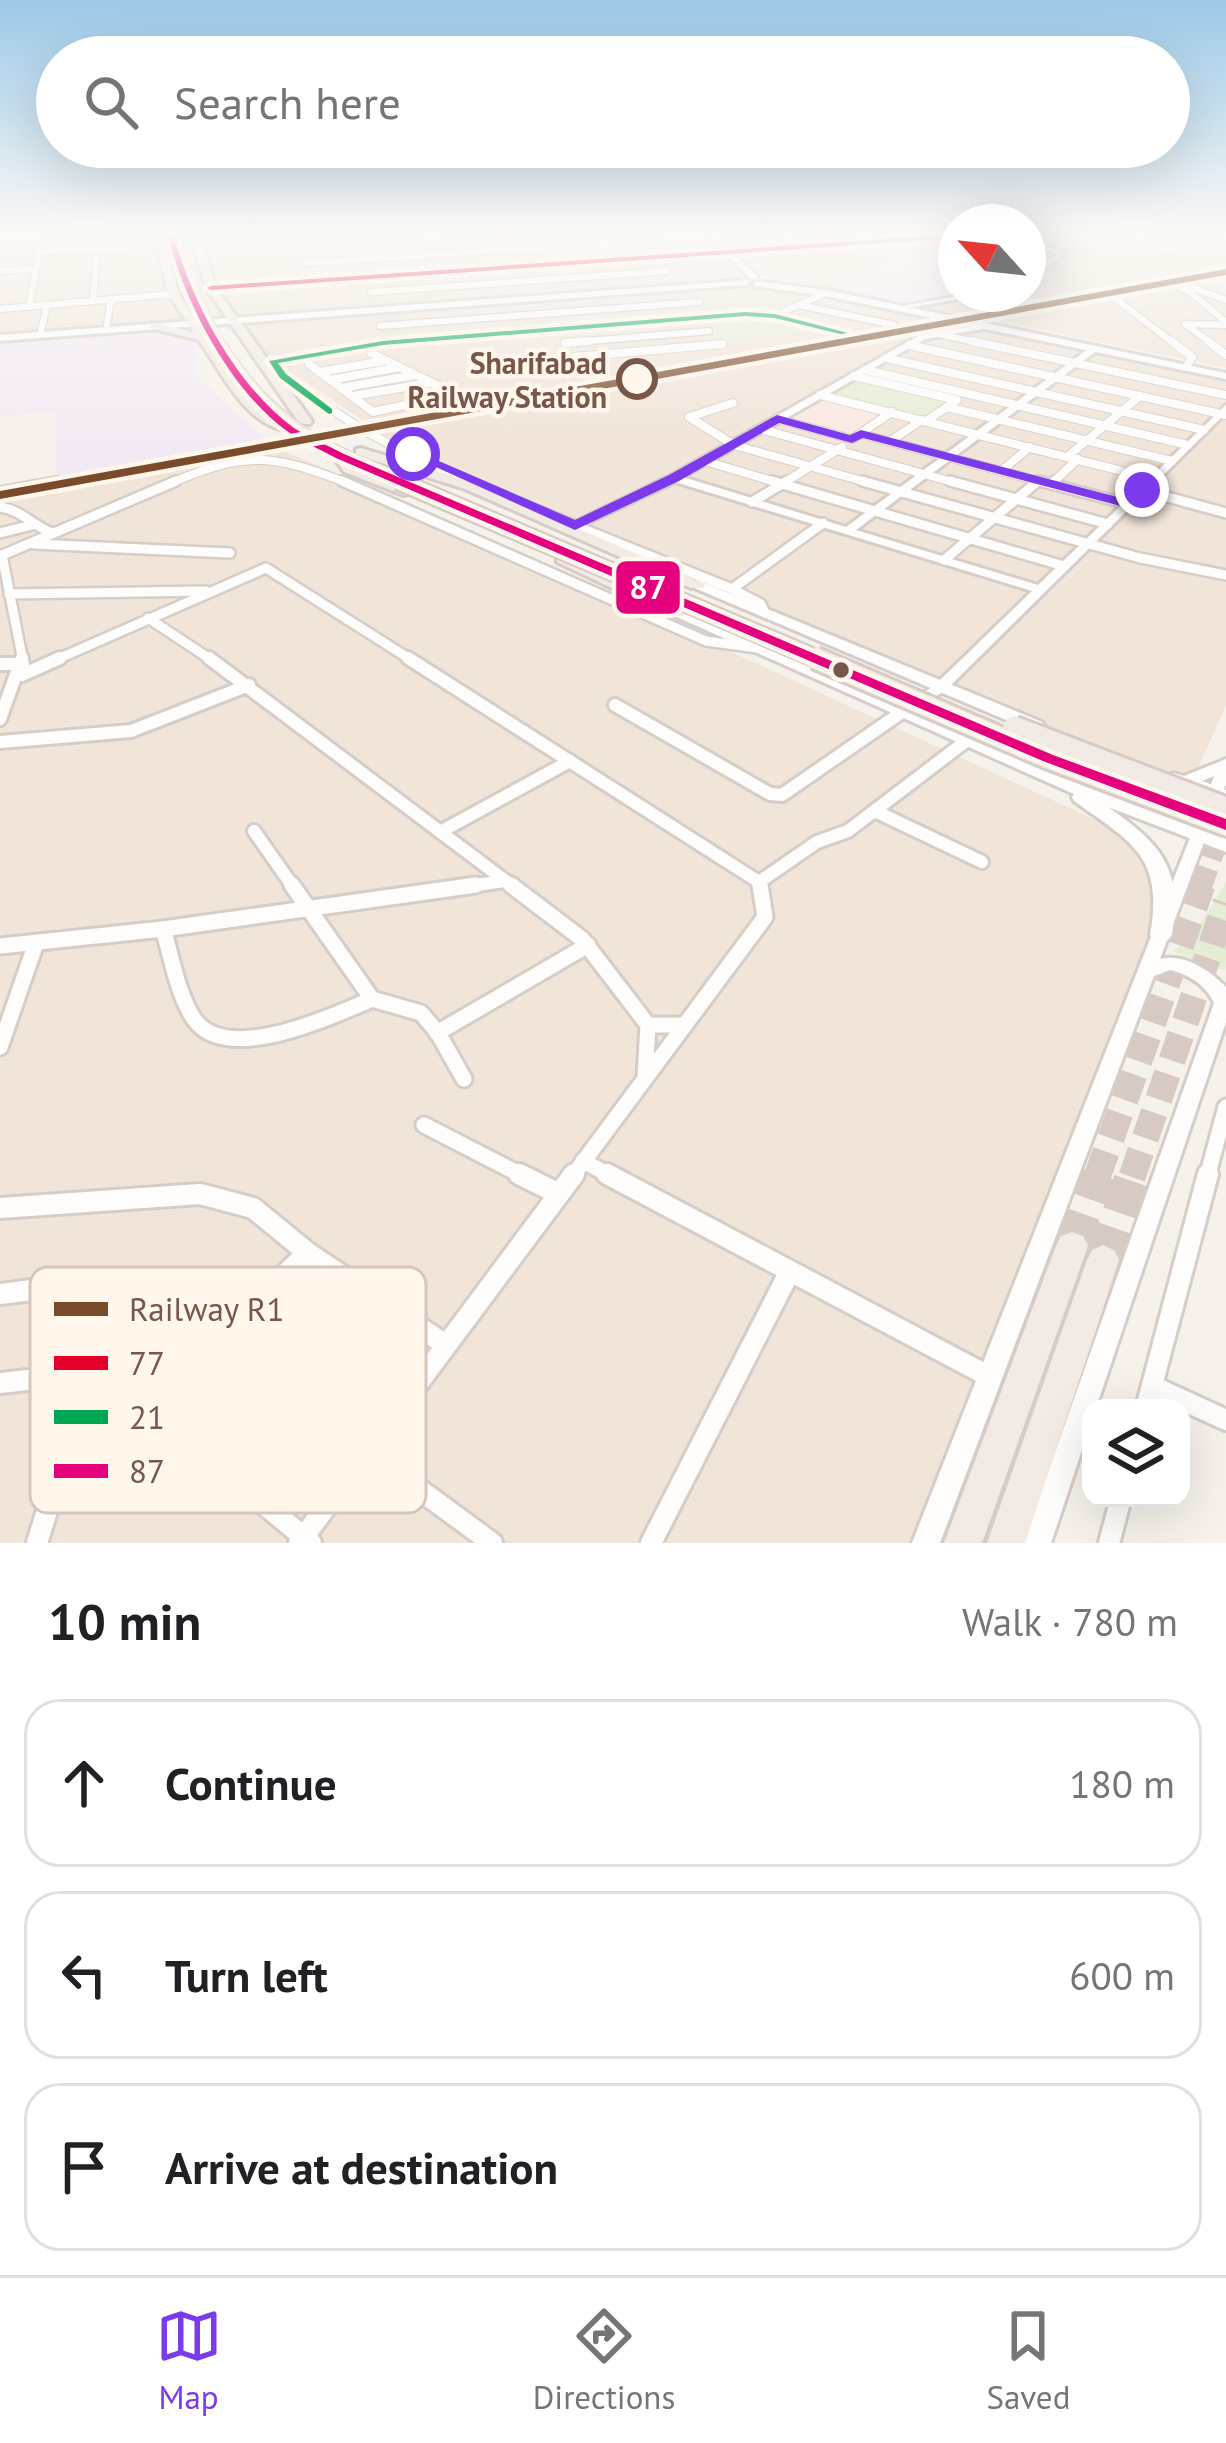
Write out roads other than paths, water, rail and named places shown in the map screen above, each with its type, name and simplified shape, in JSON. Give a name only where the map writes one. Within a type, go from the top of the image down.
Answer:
[{"type":"highway","points":[[148,324],[161,318],[171,305]]},
{"type":"highway","points":[[181,305],[254,410],[1062,748],[1223,796]]},
{"type":"highway","points":[[197,305],[256,399],[340,456],[1048,758],[1226,825]]},
{"type":"highway","points":[[209,305],[219,325],[297,425]]},
{"type":"highway","points":[[223,305],[297,425]]},
{"type":"highway","points":[[148,324],[210,343]]},
{"type":"highway","points":[[361,452],[470,486],[697,584]]},
{"type":"highway","points":[[340,456],[349,469],[517,538],[677,612]]},
{"type":"highway","points":[[963,1543],[1087,1253],[1006,1543]]},
{"type":"main road","points":[[0,336],[418,305]]},
{"type":"main road","points":[[888,305],[1226,374]]},
{"type":"main road","points":[[889,305],[898,307]]},
{"type":"main road","points":[[968,321],[1226,374]]},
{"type":"main road","points":[[0,336],[148,324]]},
{"type":"main road","points":[[697,584],[1223,796]]},
{"type":"main road","points":[[677,612],[1060,782],[1226,846]]},
{"type":"main road","points":[[1180,780],[1226,764]]},
{"type":"main road","points":[[1150,816],[1174,816],[1188,808],[1190,792],[1180,780]]},
{"type":"main road","points":[[1060,782],[1135,836],[1152,859],[1165,886],[1161,935]]},
{"type":"street","points":[[0,309],[47,305]]},
{"type":"street","points":[[40,331],[47,305]]},
{"type":"street","points":[[107,325],[110,305]]},
{"type":"street","points":[[309,364],[366,406],[447,390],[401,367],[385,351],[375,305]]},
{"type":"street","points":[[538,305],[582,367]]},
{"type":"street","points":[[380,326],[660,305]]},
{"type":"street","points":[[703,305],[716,316]]},
{"type":"street","points":[[775,316],[799,305],[894,325]]},
{"type":"street","points":[[898,307],[911,305]]},
{"type":"street","points":[[968,321],[1051,305]]},
{"type":"street","points":[[1122,305],[1150,328],[1175,340],[1192,357],[1188,364]]},
{"type":"street","points":[[279,370],[555,329],[716,316],[775,316],[844,333]]},
{"type":"street","points":[[574,357],[722,344],[697,318]]},
{"type":"street","points":[[1226,323],[1185,325],[1226,355]]},
{"type":"street","points":[[575,525],[674,478],[909,345],[938,334],[985,326]]},
{"type":"street","points":[[565,343],[709,331]]},
{"type":"street","points":[[938,334],[1226,395]]},
{"type":"street","points":[[909,345],[1224,412]]},
{"type":"street","points":[[848,531],[1095,348]]},
{"type":"street","points":[[385,351],[273,361],[308,397],[357,428],[732,589],[761,604],[765,613]]},
{"type":"street","points":[[320,372],[385,351]]},
{"type":"street","points":[[886,358],[1204,430]]},
{"type":"street","points":[[927,393],[977,360]]},
{"type":"street","points":[[330,380],[401,367]]},
{"type":"street","points":[[866,370],[1188,445]]},
{"type":"street","points":[[341,388],[416,374]]},
{"type":"street","points":[[854,376],[958,400],[890,441]]},
{"type":"street","points":[[353,396],[431,382]]},
{"type":"street","points":[[820,395],[1154,478]]},
{"type":"street","points":[[1052,484],[1087,440],[1140,396]]},
{"type":"street","points":[[733,403],[689,417],[734,445],[1087,544],[1226,575]]},
{"type":"street","points":[[946,407],[1172,461]]},
{"type":"street","points":[[752,502],[892,412]]},
{"type":"street","points":[[615,705],[770,794],[782,795],[941,686],[1224,412]]},
{"type":"street","points":[[777,419],[890,441],[1128,504]]},
{"type":"street","points":[[270,444],[357,428]]},
{"type":"street","points":[[761,429],[1108,524]]},
{"type":"street","points":[[1000,470],[1030,447]]},
{"type":"street","points":[[0,719],[22,670],[1,556],[210,466],[251,458],[286,459],[395,500],[706,641],[758,649]]},
{"type":"street","points":[[705,461],[1064,566]]},
{"type":"street","points":[[674,478],[1040,590]]},
{"type":"street","points":[[944,560],[1038,481]]},
{"type":"street","points":[[0,492],[57,482]]},
{"type":"street","points":[[1142,490],[1226,513]]},
{"type":"street","points":[[0,507],[16,508],[32,525],[52,533]]},
{"type":"street","points":[[732,589],[823,524]]},
{"type":"street","points":[[0,533],[32,525]]},
{"type":"street","points":[[27,544],[128,544],[230,553]]},
{"type":"street","points":[[0,664],[22,670],[266,568],[759,882],[765,917],[426,1372]]},
{"type":"street","points":[[9,593],[214,590]]},
{"type":"street","points":[[148,618],[249,685],[588,945],[648,1025],[645,1078]]},
{"type":"street","points":[[0,742],[131,731],[249,685]]},
{"type":"street","points":[[759,882],[817,842],[848,831],[877,812],[966,741]]},
{"type":"street","points":[[440,832],[570,761]]},
{"type":"street","points":[[926,1543],[1199,835],[1223,796],[1226,764]]},
{"type":"street","points":[[877,812],[982,862]]},
{"type":"street","points":[[254,831],[372,999]]},
{"type":"street","points":[[0,946],[163,929],[505,881]]},
{"type":"street","points":[[163,929],[194,1017],[207,1031],[285,1034],[372,999],[406,1002],[420,1008],[464,1079]]},
{"type":"street","points":[[0,1047],[36,943]]},
{"type":"street","points":[[437,1034],[588,945]]},
{"type":"street","points":[[1037,1543],[1225,999],[1209,980],[1183,966],[1156,965],[1146,974]]},
{"type":"street","points":[[648,1025],[685,1025]]},
{"type":"street","points":[[1226,1107],[1149,1397],[1226,1420]]},
{"type":"street","points":[[424,1125],[559,1194]]},
{"type":"street","points":[[583,1161],[991,1377]]},
{"type":"street","points":[[0,1208],[200,1194],[253,1208],[329,1267]]},
{"type":"street","points":[[293,1267],[308,1253]]},
{"type":"street","points":[[651,1543],[790,1271]]},
{"type":"street","points":[[0,1294],[30,1290]]},
{"type":"street","points":[[426,1332],[446,1345]]},
{"type":"street","points":[[0,1383],[30,1380]]},
{"type":"street","points":[[426,1494],[493,1543]]},
{"type":"street","points":[[1108,1543],[1118,1507]]},
{"type":"street","points":[[37,1543],[47,1513]]},
{"type":"street","points":[[271,1513],[304,1541],[324,1513]]},
{"type":"tunnel","points":[[1201,888],[1224,823]]},
{"type":"tunnel","points":[[1097,1177],[1202,885]]},
{"type":"tunnel","points":[[1132,1177],[1226,903]]},
{"type":"tunnel","points":[[1072,1246],[1098,1174]]},
{"type":"tunnel","points":[[1103,1260],[1133,1174]]},
{"type":"rail line","name":"R1","points":[[0,495],[1045,305]]},
{"type":"place","name":"Sharifabad Railway Station","points":[[637,379]]}]
